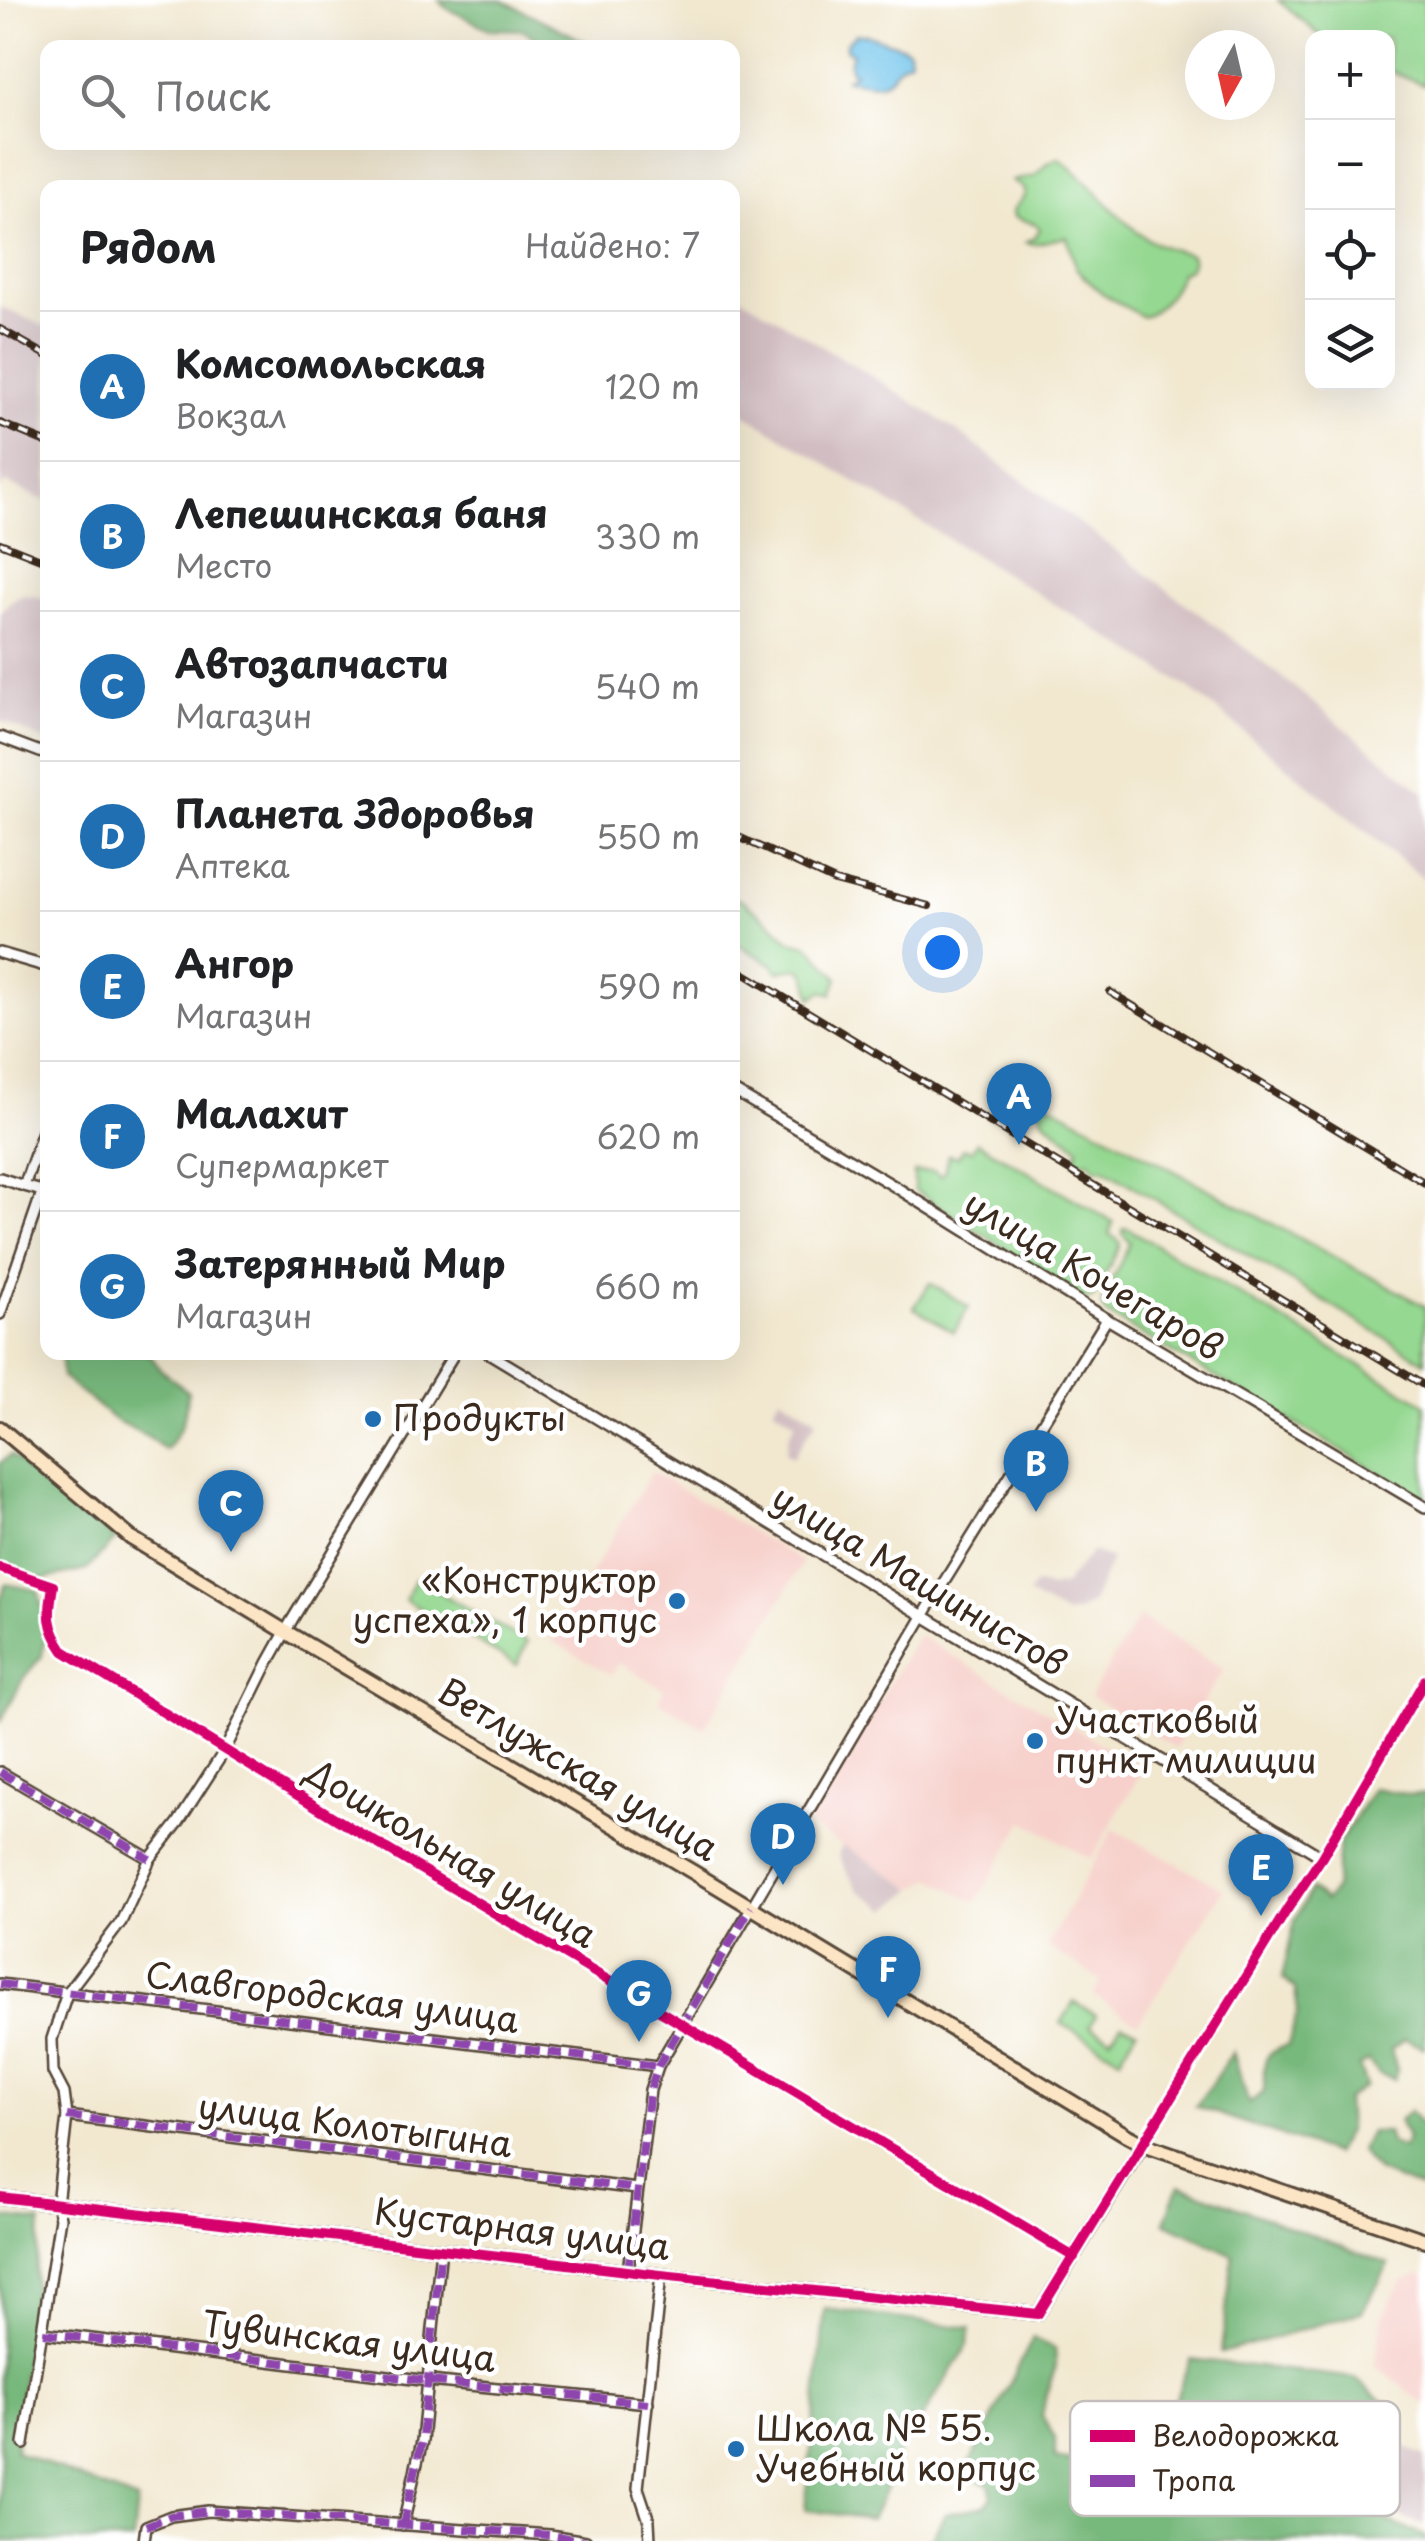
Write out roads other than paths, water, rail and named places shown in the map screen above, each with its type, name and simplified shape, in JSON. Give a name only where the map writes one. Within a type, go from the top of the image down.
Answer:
[{"type":"main road","name":"Ветлужская улица","points":[[0,1428],[131,1538],[1144,2144],[1425,2240]]},
{"type":"street","points":[[0,736],[40,751]]},
{"type":"street","points":[[0,953],[40,965]]},
{"type":"street","name":"улица Кочегаров","points":[[740,1095],[1425,1508]]},
{"type":"street","points":[[24,1186],[40,1140]]},
{"type":"street","points":[[0,1178],[40,1190]]},
{"type":"street","points":[[0,1314],[40,1197]]},
{"type":"street","points":[[628,2271],[650,2090],[658,2066],[924,1616],[1107,1319]]},
{"type":"street","points":[[24,2444],[60,2218],[67,2116],[64,2094],[53,2072],[52,2039],[67,1992],[122,1922],[150,1859],[224,1750],[286,1632],[450,1360]]},
{"type":"street","name":"улица Машинистов","points":[[500,1360],[1322,1857]]},
{"type":"street","name":"Дошкольная улица","points":[[0,1568],[53,1586],[48,1614],[52,1634],[64,1651],[338,1820],[1074,2257]]},
{"type":"street","points":[[1074,2257],[1322,1857],[1425,1680]]},
{"type":"street","points":[[0,1772],[150,1859]]},
{"type":"street","name":"Славгородская улица","points":[[0,1984],[658,2066]]},
{"type":"street","name":"улица Колотыгина","points":[[67,2116],[637,2190]]},
{"type":"street","name":"Кустарная улица","points":[[0,2197],[628,2271],[1038,2314],[1074,2257]]},
{"type":"street","points":[[403,2526],[422,2441],[441,2248]]},
{"type":"street","points":[[650,2541],[649,2521],[638,2488],[661,2274]]},
{"type":"street","name":"Тувинская улица","points":[[43,2333],[648,2404]]},
{"type":"street","points":[[144,2541],[146,2526],[172,2516],[208,2511],[506,2537],[550,2535],[586,2541]]},
{"type":"water","points":[[856,34],[904,47],[909,50],[910,60],[882,83],[845,79],[855,73],[851,71],[852,53],[846,49],[846,43]]},
{"type":"railway","points":[[0,329],[40,352]]},
{"type":"railway","points":[[0,423],[40,440]]},
{"type":"railway","points":[[0,543],[40,559]]},
{"type":"railway","points":[[740,838],[835,881],[929,906]]},
{"type":"railway","points":[[740,971],[1425,1386]]},
{"type":"railway","points":[[1110,992],[1425,1183]]},
{"type":"place","name":"Комсомольская","points":[[1019,1145]]},
{"type":"place","name":"Продукты","points":[[373,1419]]},
{"type":"place","name":"Лепешинская баня","points":[[1036,1512]]},
{"type":"place","name":"Автозапчасти","points":[[231,1552]]},
{"type":"place","name":"«Конструктор успеха», 1 корпус","points":[[677,1601]]},
{"type":"place","name":"Участковый пункт милиции","points":[[1035,1741]]},
{"type":"place","name":"Планета Здоровья","points":[[783,1885]]},
{"type":"place","name":"Ангор","points":[[1261,1916]]},
{"type":"place","name":"Малахит","points":[[888,2018]]},
{"type":"place","name":"Затерянный Мир","points":[[639,2042]]},
{"type":"place","name":"Школа № 55. Учебный корпус","points":[[736,2449]]}]
